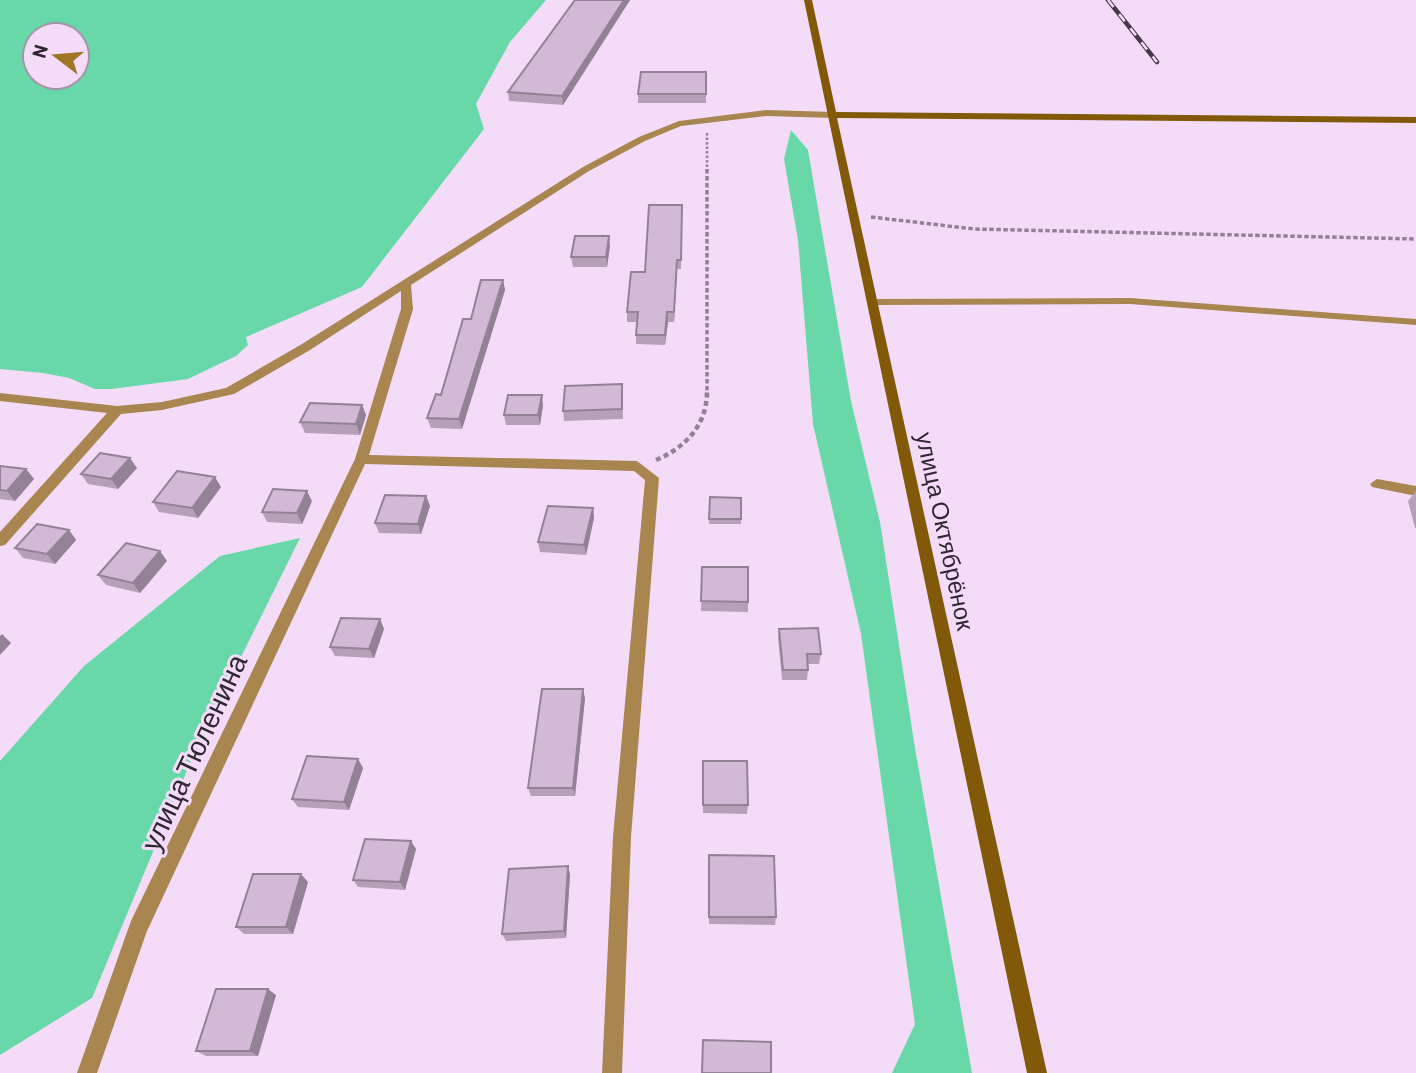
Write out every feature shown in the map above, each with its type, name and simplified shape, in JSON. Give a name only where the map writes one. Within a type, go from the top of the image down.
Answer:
[{"type":"street","name":"улица Октябрёнок","points":[[808,0],[875,302],[1037,1073]]},
{"type":"street","points":[[0,397],[117,410],[162,406],[230,391],[586,169],[642,139],[680,124],[766,114],[1416,120]]},
{"type":"street","name":"улица Тюленина","points":[[87,1073],[138,928],[361,459],[407,309],[405,284]]},
{"type":"street","points":[[875,302],[1130,301],[1416,322]]},
{"type":"street","points":[[0,541],[117,410]]},
{"type":"street","points":[[361,459],[637,466],[652,478],[622,837],[612,1073]]},
{"type":"street","points":[[1377,484],[1416,491]]},
{"type":"path","points":[[637,466],[676,453],[699,429],[707,399],[706,136],[713,120]]},
{"type":"path","points":[[856,215],[974,229],[1416,239]]},
{"type":"green space","points":[[0,0],[546,0],[510,42],[476,104],[484,129],[362,287],[246,337],[248,345],[236,356],[188,379],[95,389],[69,378],[0,369]]},
{"type":"green space","points":[[791,130],[808,150],[851,401],[880,522],[915,748],[972,1073],[892,1073],[915,1024],[861,634],[813,424],[798,240],[784,159]]},
{"type":"green space","points":[[300,538],[198,744],[92,998],[0,1055],[0,761],[84,666],[220,556]]},
{"type":"building","points":[[575,0],[624,0],[562,96],[508,92]]},
{"type":"building","points":[[641,72],[706,72],[706,94],[638,94]]},
{"type":"building","points":[[649,205],[682,205],[681,260],[677,260],[674,312],[667,312],[665,335],[636,335],[638,312],[627,312],[631,272],[645,272]]},
{"type":"building","points":[[575,236],[609,236],[606,257],[571,257]]},
{"type":"building","points":[[481,280],[503,280],[459,419],[427,418],[436,394],[441,395],[463,319],[471,319]]},
{"type":"building","points":[[622,384],[622,409],[563,411],[565,386]]},
{"type":"building","points":[[508,395],[542,395],[538,415],[504,415]]},
{"type":"building","points":[[310,403],[362,405],[356,424],[300,422]]},
{"type":"building","points":[[100,453],[130,458],[111,479],[81,474]]},
{"type":"building","points":[[0,466],[26,469],[7,491],[0,490]]},
{"type":"building","points":[[177,471],[215,477],[192,508],[153,502]]},
{"type":"building","points":[[273,489],[307,491],[297,513],[262,512]]},
{"type":"building","points":[[385,495],[426,496],[418,524],[375,523]]},
{"type":"building","points":[[710,497],[741,498],[741,519],[709,519]]},
{"type":"building","points":[[548,506],[593,508],[584,545],[538,542]]},
{"type":"building","points":[[37,524],[69,530],[47,554],[15,548]]},
{"type":"building","points":[[126,543],[160,551],[133,583],[98,575]]},
{"type":"building","points":[[702,567],[748,567],[748,602],[701,601]]},
{"type":"building","points":[[341,618],[380,619],[369,649],[330,647]]},
{"type":"building","points":[[818,628],[821,654],[807,654],[808,670],[783,670],[779,629]]},
{"type":"building","points":[[542,689],[583,689],[573,788],[528,788]]},
{"type":"building","points":[[307,756],[358,759],[344,802],[292,799]]},
{"type":"building","points":[[703,761],[747,761],[748,805],[703,805]]},
{"type":"building","points":[[365,839],[411,841],[400,882],[353,880]]},
{"type":"building","points":[[709,855],[774,856],[776,917],[709,917]]},
{"type":"building","points":[[568,866],[564,931],[502,934],[509,869]]},
{"type":"building","points":[[253,874],[301,874],[286,927],[236,927]]},
{"type":"building","points":[[216,989],[268,989],[250,1051],[196,1051]]},
{"type":"building","points":[[703,1040],[771,1042],[771,1073],[702,1073]]},
{"type":"railway","points":[[1108,0],[1157,62]]}]
